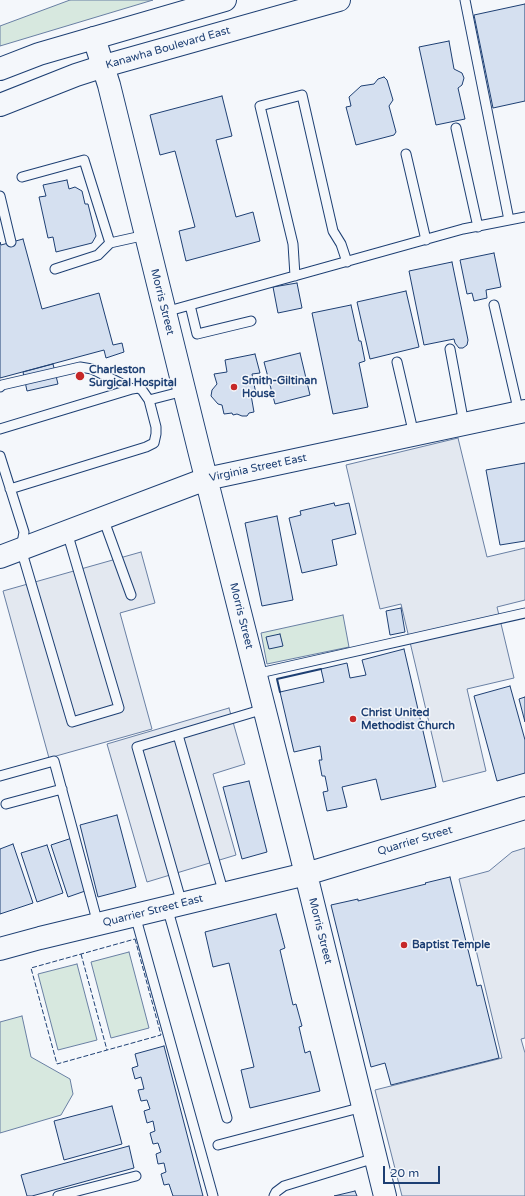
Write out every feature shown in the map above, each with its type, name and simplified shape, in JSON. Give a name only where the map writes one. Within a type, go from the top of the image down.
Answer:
[{"type":"main road","points":[[0,69],[39,54],[226,0]]},
{"type":"main road","name":"Kanawha Boulevard East","points":[[0,104],[104,66],[339,0]]},
{"type":"main road","name":"Morris Street","points":[[94,38],[104,66],[385,1196]]},
{"type":"main road","name":"Virginia Street East","points":[[0,557],[206,479],[522,412]]},
{"type":"main road","name":"Quarrier Street","points":[[306,874],[525,808]]},
{"type":"main road","name":"Quarrier Street East","points":[[0,949],[306,874]]},
{"type":"lane","points":[[465,0],[509,220]]},
{"type":"lane","points":[[295,276],[293,244],[260,106],[302,95],[333,231],[342,244],[347,262]]},
{"type":"lane","points":[[456,128],[478,227]]},
{"type":"lane","points":[[406,154],[426,240]]},
{"type":"lane","points":[[22,177],[84,160],[110,243]]},
{"type":"lane","points":[[0,196],[11,242]]},
{"type":"lane","points":[[165,312],[426,240],[525,217]]},
{"type":"lane","points":[[55,269],[98,255],[110,243],[146,235]]},
{"type":"lane","points":[[190,305],[197,334],[251,321]]},
{"type":"lane","points":[[494,305],[522,412]]},
{"type":"lane","points":[[450,349],[464,424]]},
{"type":"lane","points":[[397,362],[414,435]]},
{"type":"lane","points":[[0,387],[2,385],[80,367],[92,369],[132,389]]},
{"type":"lane","points":[[0,429],[138,388],[142,390],[149,400],[156,427],[154,443],[146,447],[10,489]]},
{"type":"lane","points":[[149,400],[184,391]]},
{"type":"lane","points":[[0,456],[24,532],[21,549],[72,722],[119,708],[67,532]]},
{"type":"lane","points":[[103,518],[131,595]]},
{"type":"lane","points":[[255,674],[525,613]]},
{"type":"lane","points":[[226,1118],[137,747],[264,709]]},
{"type":"lane","points":[[178,735],[224,894]]},
{"type":"lane","points":[[0,776],[54,761],[98,924]]},
{"type":"lane","points":[[6,804],[62,789]]},
{"type":"lane","points":[[135,915],[213,1196]]},
{"type":"lane","points":[[218,1145],[363,1107]]},
{"type":"lane","points":[[274,1196],[276,1192],[284,1186],[375,1158]]},
{"type":"lane","points":[[58,1196],[136,1176]]},
{"type":"shaded area","points":[[70,0],[153,0],[0,46],[0,26]]},
{"type":"shaded area","points":[[458,438],[487,557],[525,548],[525,600],[497,607],[514,678],[467,689],[486,771],[443,782],[401,604],[380,609],[346,465]]},
{"type":"shaded area","points":[[141,552],[155,603],[120,613],[152,729],[49,758],[3,591]]},
{"type":"shaded area","points":[[343,615],[349,647],[267,664],[261,633]]},
{"type":"shaded area","points":[[229,708],[245,764],[213,774],[236,855],[147,882],[107,744]]},
{"type":"shaded area","points":[[525,848],[525,1038],[521,1039],[525,1053],[525,1196],[402,1196],[375,1090],[502,1058],[459,879],[489,871],[512,852]]},
{"type":"shaded area","points":[[129,952],[149,1028],[111,1038],[91,962]]},
{"type":"shaded area","points":[[77,964],[97,1040],[58,1050],[38,974]]},
{"type":"shaded area","points":[[22,1016],[31,1057],[70,1079],[73,1094],[61,1115],[0,1133],[0,1022]]},
{"type":"building","points":[[525,4],[525,101],[493,108],[474,15]]},
{"type":"building","points":[[449,41],[454,69],[462,73],[464,78],[462,85],[458,88],[465,119],[436,125],[419,47]]},
{"type":"building","points":[[384,77],[387,80],[393,100],[389,106],[396,132],[394,135],[356,145],[346,107],[351,106],[349,97],[361,86],[374,84],[378,79]]},
{"type":"building","points":[[222,96],[232,136],[216,140],[236,217],[253,212],[260,241],[186,261],[179,231],[195,227],[175,151],[160,155],[150,115]]},
{"type":"building","points":[[67,180],[69,189],[75,187],[82,191],[85,204],[88,204],[96,236],[92,243],[56,252],[53,237],[48,238],[39,197],[46,196],[43,185]]},
{"type":"building","points":[[23,239],[42,309],[99,293],[113,345],[122,343],[124,352],[106,358],[104,350],[0,378],[0,242],[1,245]]},
{"type":"building","points":[[494,253],[501,287],[486,290],[487,298],[474,301],[472,293],[467,294],[460,260]]},
{"type":"building","points":[[452,262],[468,340],[467,345],[463,348],[459,348],[454,339],[424,345],[409,271]]},
{"type":"building","points":[[297,283],[302,308],[278,313],[273,287]]},
{"type":"building","points":[[406,291],[419,347],[370,359],[357,302]]},
{"type":"building","points":[[351,305],[365,361],[359,363],[368,407],[333,414],[312,313]]},
{"type":"building","points":[[300,353],[310,395],[275,404],[264,362]]},
{"type":"building","name":"Smith-Giltinan House","points":[[255,354],[260,373],[252,374],[256,394],[251,395],[254,412],[249,413],[247,416],[237,414],[233,415],[232,413],[224,414],[222,405],[218,404],[211,396],[212,390],[217,384],[214,374],[227,372],[225,360]]},
{"type":"building","points":[[53,364],[58,384],[27,391],[23,372]]},
{"type":"building","points":[[525,463],[525,541],[500,545],[486,470]]},
{"type":"building","points":[[334,503],[335,506],[349,503],[356,534],[332,540],[337,565],[302,573],[289,518],[301,515],[300,511]]},
{"type":"building","points":[[277,516],[293,600],[262,606],[245,523]]},
{"type":"building","points":[[401,608],[405,632],[390,635],[386,611]]},
{"type":"building","points":[[280,634],[283,646],[269,649],[266,637]]},
{"type":"building","name":"Christ United Methodist Church","points":[[404,649],[436,787],[381,800],[376,779],[342,787],[347,807],[327,811],[323,792],[328,791],[325,776],[322,776],[319,760],[322,760],[320,746],[294,752],[280,692],[324,682],[321,669],[347,663],[350,678],[366,675],[362,660]]},
{"type":"building","points":[[510,686],[525,740],[525,773],[497,781],[474,696]]},
{"type":"building","points":[[525,697],[525,722],[519,699]]},
{"type":"building","points":[[249,781],[267,852],[242,859],[223,787]]},
{"type":"building","points":[[117,815],[136,887],[98,897],[80,825]]},
{"type":"building","points":[[72,838],[88,890],[68,897],[51,845]]},
{"type":"building","points":[[13,844],[33,903],[0,914],[0,849]]},
{"type":"building","points":[[47,845],[63,893],[37,902],[21,853]]},
{"type":"building","name":"Baptist Temple","points":[[450,877],[477,986],[481,985],[499,1058],[391,1085],[385,1063],[371,1067],[331,905],[358,899],[358,901]]},
{"type":"building","points":[[276,914],[285,948],[280,950],[293,1005],[296,1004],[302,1026],[299,1027],[305,1053],[310,1051],[320,1091],[250,1108],[241,1070],[254,1067],[229,963],[213,967],[205,932]]},
{"type":"building","points":[[164,1046],[203,1196],[173,1196],[169,1184],[164,1185],[161,1174],[166,1172],[164,1163],[158,1164],[156,1154],[161,1152],[158,1143],[153,1144],[150,1133],[155,1131],[153,1121],[147,1123],[144,1111],[150,1109],[147,1100],[141,1101],[138,1090],[144,1089],[141,1077],[135,1079],[132,1068],[138,1066],[135,1054]]},
{"type":"building","points":[[112,1106],[122,1144],[64,1160],[54,1121]]},
{"type":"building","points":[[129,1146],[134,1168],[32,1196],[27,1196],[21,1175]]},
{"type":"building","points":[[355,1191],[357,1196],[334,1196]]},
{"type":"fence","points":[[135,939],[161,1035],[57,1064],[31,968],[135,939]]},
{"type":"fence","points":[[81,954],[107,1050]]},
{"type":"wall","points":[[280,692],[277,679],[321,669]]},
{"type":"place","name":"Charleston Surgical Hospital","points":[[80,376]]},
{"type":"place","name":"Smith-Giltinan House","points":[[234,387]]},
{"type":"place","name":"Christ United Methodist Church","points":[[353,719]]},
{"type":"place","name":"Baptist Temple","points":[[404,945]]}]
